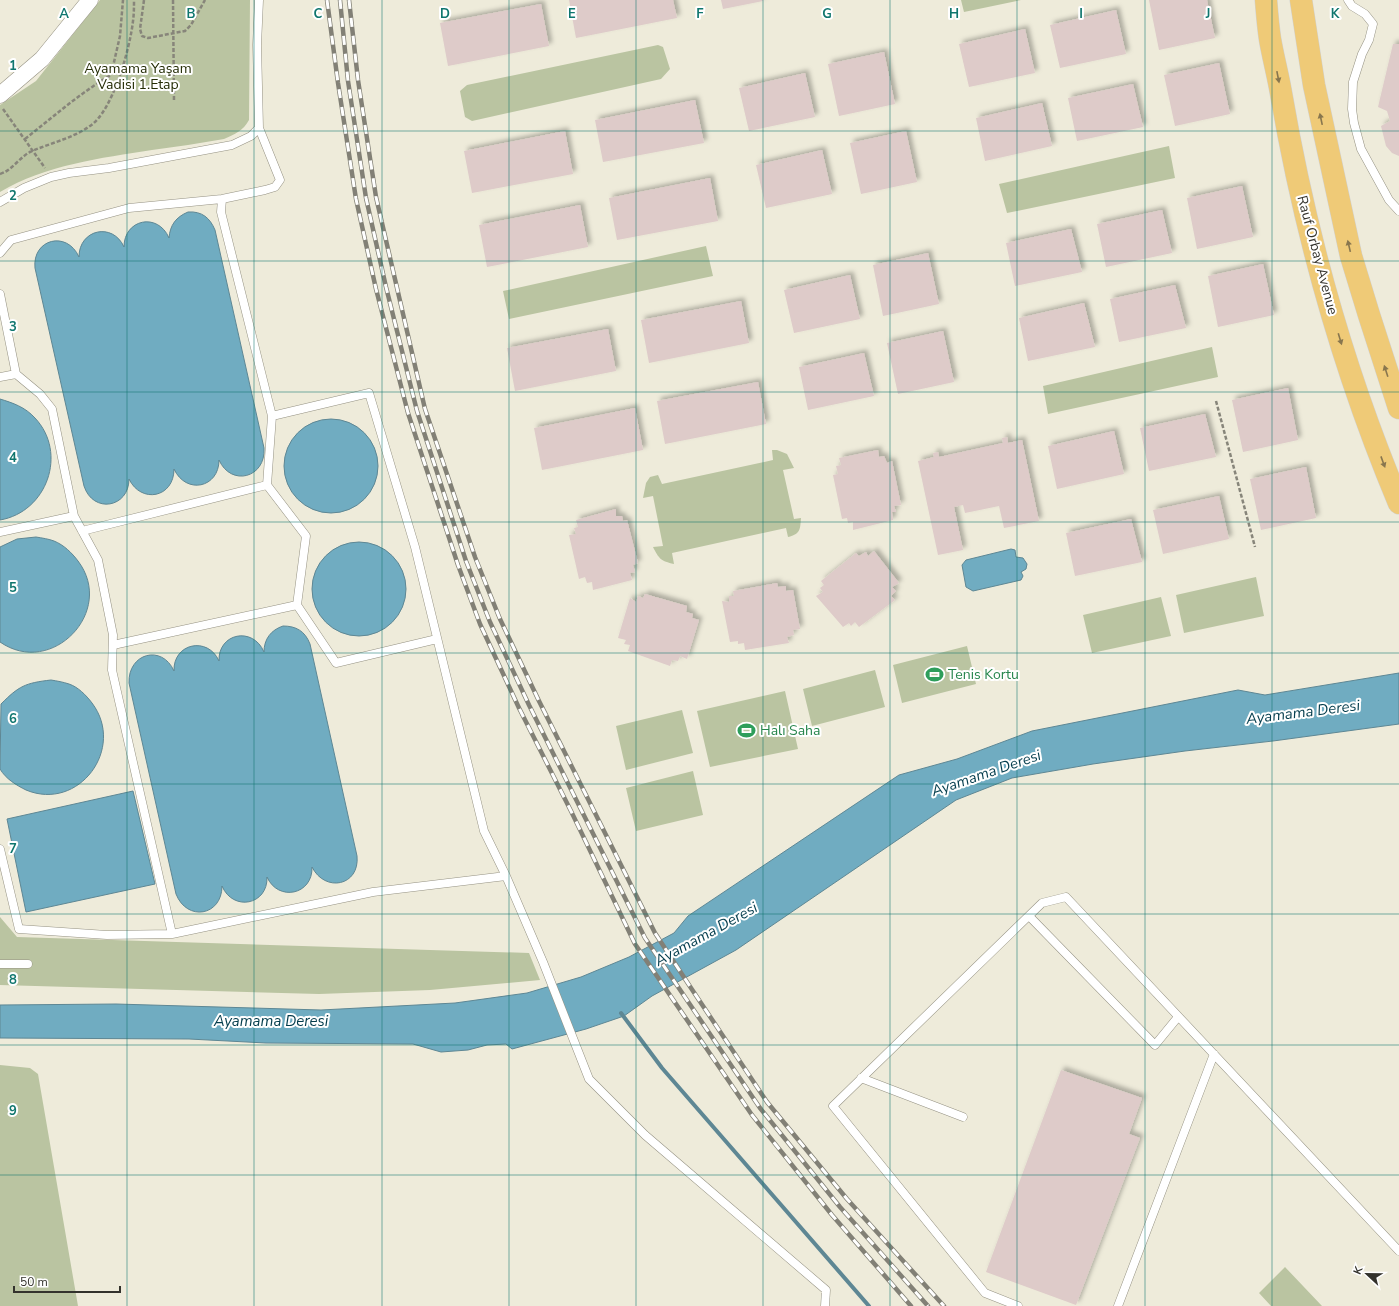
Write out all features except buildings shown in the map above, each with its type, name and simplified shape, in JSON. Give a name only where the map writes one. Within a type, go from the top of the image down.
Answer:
[{"type":"highway","points":[[1253,0],[1254,6],[1270,39]]},
{"type":"highway","name":"Rauf Orbay Avenue","points":[[1266,0],[1270,39],[1289,138],[1310,234],[1348,366],[1399,503]]},
{"type":"highway","points":[[1301,0],[1314,85],[1351,256],[1399,408]]},
{"type":"street","points":[[0,94],[42,59],[90,0]]},
{"type":"lane","points":[[0,253],[11,240],[129,208],[222,199],[275,187],[280,180],[259,128],[257,45],[259,0]]},
{"type":"lane","points":[[1348,0],[1352,6],[1365,14],[1373,24],[1369,40],[1362,54],[1353,82],[1352,109],[1357,136],[1361,149],[1389,200],[1399,211]]},
{"type":"lane","points":[[0,202],[24,188],[51,177],[69,173],[110,168],[232,144],[251,136],[259,128]]},
{"type":"lane","points":[[222,199],[220,212],[272,416],[267,485],[306,536],[297,605],[336,663],[437,639]]},
{"type":"lane","points":[[0,294],[16,374],[40,394],[52,410],[74,516],[98,560],[113,635],[112,670],[172,934]]},
{"type":"lane","points":[[0,377],[16,374]]},
{"type":"lane","points":[[272,416],[370,393],[415,547],[484,831],[506,876],[543,962],[590,1079],[645,1135],[826,1290],[825,1306]]},
{"type":"lane","points":[[82,530],[267,485]]},
{"type":"lane","points":[[0,532],[74,516]]},
{"type":"lane","points":[[113,644],[297,605]]},
{"type":"lane","points":[[0,849],[20,929],[107,935],[172,934],[373,892],[506,876]]},
{"type":"lane","points":[[1018,1306],[985,1293],[833,1106],[1042,903],[1066,898],[1399,1251]]},
{"type":"lane","points":[[1029,916],[1156,1045],[1178,1017]]},
{"type":"lane","points":[[0,964],[28,964]]},
{"type":"lane","points":[[1118,1306],[1214,1054]]},
{"type":"lane","points":[[862,1078],[962,1116]]},
{"type":"path","points":[[25,139],[96,84],[111,75],[120,36],[123,0]]},
{"type":"path","points":[[0,174],[6,172],[20,159],[33,151],[90,126],[101,117],[120,77],[133,22],[134,0]]},
{"type":"path","points":[[144,0],[140,29],[142,36],[148,38],[185,31],[191,25],[205,0]]},
{"type":"path","points":[[173,0],[174,101]]},
{"type":"path","points":[[0,104],[51,177]]},
{"type":"path","points":[[1216,401],[1255,547]]},
{"type":"green space","name":"Ayamama Yaşam Vadisi 1.Etap","points":[[100,0],[250,0],[249,120],[247,124],[235,134],[224,139],[113,156],[74,164],[36,175],[0,192],[0,105],[36,81]]},
{"type":"green space","points":[[961,0],[1021,0],[964,12]]},
{"type":"green space","points":[[658,45],[663,47],[670,69],[661,79],[472,121],[465,117],[460,91],[467,85]]},
{"type":"green space","points":[[1169,146],[1175,178],[1007,213],[999,184]]},
{"type":"green space","points":[[706,246],[713,276],[509,319],[503,291]]},
{"type":"green space","points":[[1212,347],[1218,377],[1048,414],[1043,386]]},
{"type":"green space","points":[[772,450],[777,450],[787,454],[794,468],[783,470],[794,519],[801,518],[798,533],[788,537],[786,528],[672,553],[674,564],[666,562],[659,557],[653,547],[663,546],[653,496],[643,498],[646,483],[650,477],[658,475],[662,484],[773,460]]},
{"type":"green space","points":[[1256,577],[1264,616],[1184,633],[1176,595]]},
{"type":"green space","points":[[1161,597],[1171,636],[1092,653],[1083,615]]},
{"type":"green space","name":"Tenis Kortu","points":[[967,646],[976,684],[902,703],[893,665]]},
{"type":"green space","points":[[875,670],[885,707],[812,726],[803,689]]},
{"type":"green space","name":"Halı Saha","points":[[785,691],[798,749],[710,767],[697,711]]},
{"type":"green space","points":[[682,710],[693,753],[626,770],[616,726]]},
{"type":"green space","points":[[693,771],[703,815],[636,831],[626,788]]},
{"type":"green space","points":[[0,917],[17,937],[529,953],[540,980],[430,990],[319,994],[0,985]]},
{"type":"green space","points":[[0,1065],[30,1068],[38,1074],[78,1306],[0,1306]]},
{"type":"green space","points":[[1285,1267],[1322,1306],[1271,1306],[1259,1293]]},
{"type":"water","points":[[188,212],[205,216],[211,222],[215,230],[264,448],[263,458],[260,466],[254,472],[239,476],[231,474],[224,468],[219,460],[218,469],[214,477],[201,485],[194,485],[186,482],[179,477],[174,469],[173,479],[169,486],[163,492],[156,494],[141,492],[134,487],[129,479],[127,489],[123,496],[110,504],[102,504],[95,501],[89,495],[84,486],[35,268],[36,258],[39,250],[44,245],[59,241],[67,243],[74,249],[79,257],[80,248],[84,240],[97,232],[112,234],[119,239],[124,247],[125,238],[129,230],[142,222],[157,224],[164,230],[169,238],[174,222],[180,216]]},
{"type":"water","points":[[0,399],[23,408],[35,418],[45,432],[50,448],[51,464],[48,479],[30,506],[16,515],[0,520]]},
{"type":"water","points":[[331,419],[349,423],[364,433],[374,448],[378,466],[374,484],[364,499],[349,509],[331,513],[313,509],[298,499],[288,484],[284,466],[288,448],[298,433],[313,423]]},
{"type":"water","points":[[36,537],[58,543],[76,558],[88,580],[89,600],[84,618],[73,634],[58,645],[39,652],[20,651],[0,642],[0,547],[17,539]]},
{"type":"water","points":[[359,542],[377,546],[392,556],[402,571],[406,589],[402,607],[392,622],[377,632],[359,636],[341,632],[326,622],[316,607],[312,589],[316,571],[326,556],[341,546]]},
{"type":"water","points":[[1011,549],[1015,550],[1016,557],[1023,558],[1027,564],[1026,569],[1021,572],[1023,576],[1021,580],[973,591],[966,587],[962,565],[966,560]]},
{"type":"water","points":[[283,626],[300,630],[306,636],[310,644],[357,856],[356,866],[353,874],[348,880],[333,883],[318,875],[312,867],[311,876],[307,884],[294,892],[279,890],[272,885],[267,877],[266,886],[262,894],[249,902],[234,900],[227,894],[222,886],[220,896],[216,904],[203,912],[195,912],[188,909],[181,903],[176,894],[129,683],[130,673],[134,665],[140,659],[154,655],[162,657],[169,663],[174,671],[175,662],[179,654],[192,646],[207,648],[214,653],[219,661],[220,652],[224,644],[237,636],[252,638],[259,644],[264,652],[265,643],[269,636],[275,630]]},
{"type":"water","name":"Ayamama Deresi","points":[[1399,673],[1399,724],[1093,764],[1012,778],[956,800],[736,950],[652,996],[624,1016],[586,1029],[512,1049],[506,1044],[487,1045],[468,1050],[441,1052],[413,1044],[266,1043],[189,1039],[0,1038],[0,1005],[116,1004],[321,1010],[455,1003],[527,993],[581,977],[629,957],[674,933],[688,916],[899,775],[957,759],[1032,731],[1238,690],[1265,695]]},
{"type":"water","points":[[51,680],[72,685],[79,689],[87,697],[92,703],[101,721],[103,739],[100,756],[92,772],[79,784],[63,792],[45,794],[26,790],[8,779],[0,769],[1,704],[23,686],[35,682]]},
{"type":"water","points":[[133,791],[155,884],[26,912],[7,819]]},
{"type":"waterway","points":[[621,1013],[662,1068],[869,1306]]},
{"type":"railway","points":[[327,0],[356,199],[376,289],[408,413],[458,565],[480,624],[519,708],[571,811],[635,944],[752,1115],[832,1215],[911,1306]]},
{"type":"railway","points":[[340,0],[348,81],[366,198],[386,287],[417,411],[466,561],[490,622],[529,705],[645,938],[760,1108],[840,1207],[928,1306]]},
{"type":"railway","points":[[349,0],[358,80],[376,197],[425,409],[475,557],[500,619],[539,701],[655,933],[767,1102],[847,1199],[944,1306]]},
{"type":"place","name":"Tenis Kortu","points":[[935,674]]},
{"type":"place","name":"Halı Saha","points":[[747,730]]}]
